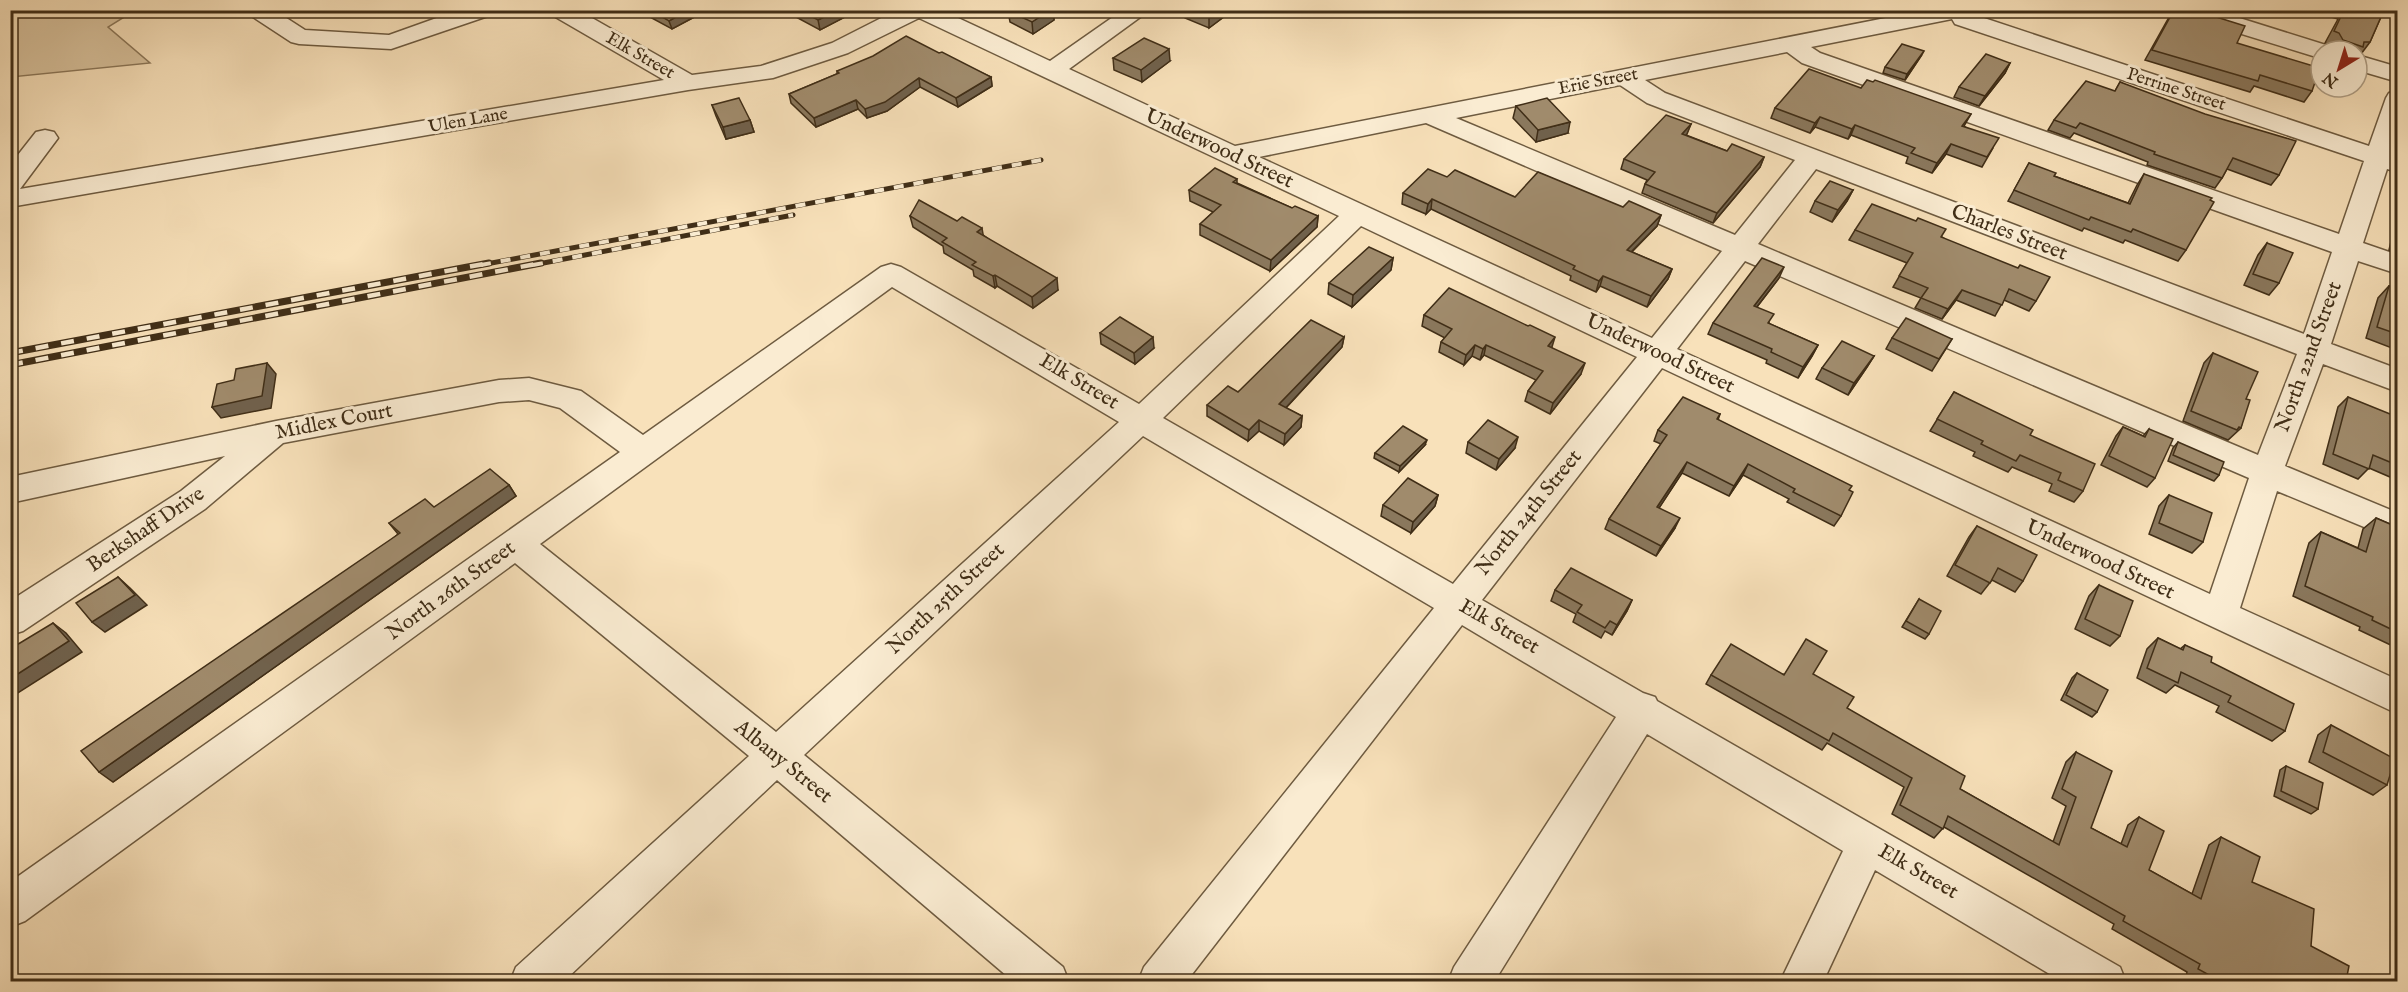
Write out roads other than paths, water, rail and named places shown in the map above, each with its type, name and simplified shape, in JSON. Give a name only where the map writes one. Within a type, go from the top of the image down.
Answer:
[{"type":"street","points":[[258,10],[299,37],[391,42],[483,10]]},
{"type":"street","name":"Elk Street","points":[[560,10],[688,83]]},
{"type":"street","name":"Ulen Lane","points":[[10,199],[688,83],[764,73],[840,48],[916,10]]},
{"type":"street","name":"Underwood Street","points":[[921,10],[2397,698]]},
{"type":"street","points":[[1051,71],[1139,10]]},
{"type":"street","points":[[2188,10],[2309,47]]},
{"type":"street","name":"Erie Street","points":[[1232,154],[1964,11]]},
{"type":"street","name":"Perrine Street","points":[[1964,11],[1963,19],[2387,161]]},
{"type":"street","points":[[1791,44],[1811,58],[2397,265]]},
{"type":"street","points":[[2369,66],[2397,75]]},
{"type":"street","name":"Charles Street","points":[[1624,77],[1656,98],[2397,381]]},
{"type":"street","name":"North 22nd Street","points":[[2220,616],[2267,472],[2314,349],[2347,247],[2387,161],[2397,98]]},
{"type":"street","points":[[1428,116],[2397,528]]},
{"type":"street","points":[[10,184],[45,138]]},
{"type":"street","name":"North 24th Street","points":[[1159,981],[1456,603],[1811,158]]},
{"type":"street","name":"North 25th Street","points":[[531,981],[1142,420],[1357,213]]},
{"type":"street","name":"Elk Street","points":[[891,274],[1642,709],[2105,981]]},
{"type":"street","name":"North 26th Street","points":[[10,907],[891,274]]},
{"type":"street","name":"Midlex Court","points":[[10,490],[276,433],[499,391],[529,389],[570,399],[644,453]]},
{"type":"street","name":"Berkshaff Drive","points":[[10,620],[193,500],[276,433]]},
{"type":"street","name":"Albany Street","points":[[516,544],[776,755],[1048,981]]},
{"type":"street","points":[[1469,981],[1642,709]]},
{"type":"street","points":[[1802,981],[1868,842]]},
{"type":"railway","points":[[481,265],[1041,160]]},
{"type":"railway","points":[[533,265],[793,215]]},
{"type":"railway","points":[[10,353],[489,263]]},
{"type":"railway","points":[[10,365],[541,263]]}]
